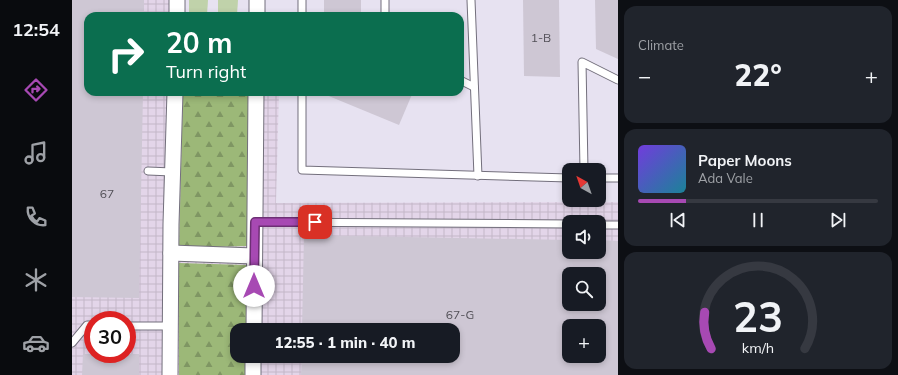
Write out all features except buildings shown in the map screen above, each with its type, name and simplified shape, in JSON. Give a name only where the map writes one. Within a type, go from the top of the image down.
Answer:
[{"type":"street","points":[[177,0],[177,12]]},
{"type":"street","points":[[256,12],[257,0]]},
{"type":"street","points":[[170,375],[172,172],[175,96]]},
{"type":"street","points":[[254,323],[256,96]]},
{"type":"street","points":[[171,253],[254,256]]},
{"type":"street","points":[[253,363],[253,375]]},
{"type":"lane","points":[[302,0],[302,12]]},
{"type":"lane","points":[[385,12],[386,0]]},
{"type":"lane","points":[[471,0],[478,176]]},
{"type":"lane","points":[[584,163],[582,62],[618,80]]},
{"type":"lane","points":[[464,82],[474,87]]},
{"type":"lane","points":[[302,96],[302,170],[562,178]]},
{"type":"lane","points":[[148,171],[172,172]]},
{"type":"lane","points":[[606,178],[618,178]]},
{"type":"lane","points":[[255,222],[562,224]]},
{"type":"lane","points":[[606,225],[618,225]]},
{"type":"lane","points":[[136,326],[170,326]]},
{"type":"lane","points":[[72,344],[84,329]]},
{"type":"shaded area","points":[[72,0],[170,0],[169,12],[84,12],[84,96],[279,96],[276,203],[562,202],[562,207],[606,207],[606,202],[618,202],[618,375],[72,375]]},
{"type":"green space","points":[[189,0],[208,0],[207,12],[189,12]]},
{"type":"green space","points":[[218,0],[238,0],[237,12],[218,12]]},
{"type":"green space","points":[[183,96],[250,96],[247,246],[179,248]]},
{"type":"green space","points":[[179,263],[247,265],[246,323],[230,323],[230,363],[246,363],[246,375],[179,375]]},
{"type":"route","points":[[254,286],[255,222],[315,222]]}]
